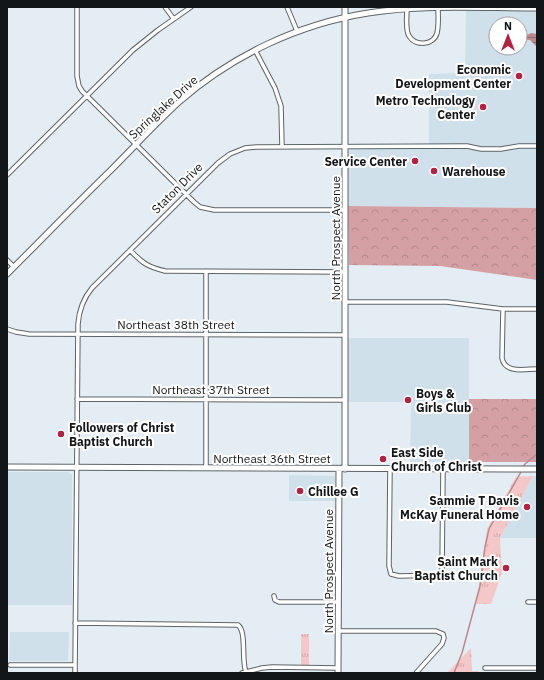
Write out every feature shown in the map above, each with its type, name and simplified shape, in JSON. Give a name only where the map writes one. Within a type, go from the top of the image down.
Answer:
[{"type":"street","points":[[77,7],[77,76],[79,86],[86,95],[200,207],[214,210],[345,210]]},
{"type":"street","points":[[165,7],[173,18]]},
{"type":"street","points":[[7,175],[133,50],[173,18],[191,7]]},
{"type":"street","points":[[288,7],[297,31]]},
{"type":"street","name":"North Prospect Avenue","points":[[344,7],[345,469]]},
{"type":"street","points":[[407,8],[407,29],[409,35],[416,42],[421,44],[431,41],[435,37],[438,26],[438,7]]},
{"type":"street","name":"Springlake Drive","points":[[7,274],[170,111],[191,92],[226,67],[255,50],[297,31],[344,17],[387,10],[438,7],[537,8]]},
{"type":"street","points":[[255,50],[273,84],[281,106],[282,146]]},
{"type":"street","name":"Staton Drive","points":[[75,673],[78,334],[80,310],[86,295],[92,288],[218,163],[230,154],[251,147],[466,146],[481,149],[501,149],[519,146],[537,146]]},
{"type":"street","points":[[130,250],[146,265],[165,271],[345,272]]},
{"type":"street","points":[[7,260],[14,267]]},
{"type":"street","points":[[206,271],[206,468]]},
{"type":"street","points":[[345,302],[447,302],[503,309],[537,309]]},
{"type":"street","points":[[503,309],[502,358],[505,366],[513,369],[537,369]]},
{"type":"street","name":"Northeast 38th Street","points":[[7,329],[29,334],[345,335]]},
{"type":"street","name":"Northeast 37th Street","points":[[78,399],[345,400]]},
{"type":"street","name":"Northeast 36th Street","points":[[7,467],[537,470]]},
{"type":"street","name":"North Prospect Avenue","points":[[338,670],[339,469]]},
{"type":"street","points":[[390,469],[389,566],[391,574],[399,576],[442,575],[443,469]]},
{"type":"street","points":[[274,596],[279,602],[338,602]]},
{"type":"street","points":[[528,602],[537,602]]},
{"type":"street","points":[[75,623],[238,625],[242,629],[243,634],[244,672],[272,667],[338,670]]},
{"type":"street","points":[[338,631],[441,632],[444,636],[442,644],[416,673]]},
{"type":"street","points":[[10,665],[75,665]]},
{"type":"street","points":[[485,668],[537,668]]},
{"type":"shaded area","name":"Metro Technology Center","points":[[466,7],[537,7],[537,208],[348,206],[347,156],[349,151],[354,149],[429,149],[429,74],[465,73]]},
{"type":"shaded area","points":[[531,33],[537,34],[537,47],[528,40],[528,34]]},
{"type":"shaded area","name":"Boys & Girls Club","points":[[348,338],[469,338],[469,462],[410,462],[411,402],[348,402]]},
{"type":"shaded area","points":[[7,472],[68,472],[72,475],[72,605],[7,605]]},
{"type":"shaded area","points":[[289,475],[335,476],[335,501],[289,501]]},
{"type":"shaded area","name":"Sammie T Davis McKay Funeral Home","points":[[533,476],[537,476],[537,538],[500,538]]},
{"type":"shaded area","points":[[10,632],[69,632],[68,661],[9,661]]},
{"type":"green space","points":[[348,206],[537,208],[537,280],[440,266],[349,265]]},
{"type":"green space","points":[[469,399],[537,399],[537,462],[469,462]]},
{"type":"green space","points":[[533,476],[500,538],[502,573],[491,604],[475,604],[479,587],[487,529],[516,477]]},
{"type":"green space","points":[[301,634],[309,634],[309,666],[301,666]]},
{"type":"green space","points":[[471,648],[472,671],[478,671],[478,673],[447,673]]},
{"type":"waterway","points":[[523,467],[537,454]]},
{"type":"waterway","points":[[454,673],[462,653],[480,586],[489,529],[522,470]]},
{"type":"place","name":"Economic Development Center","points":[[519,76]]},
{"type":"place","name":"Metro Technology Center","points":[[483,107]]},
{"type":"place","name":"Service Center","points":[[415,161]]},
{"type":"place","name":"Warehouse","points":[[434,171]]},
{"type":"place","name":"Boys & Girls Club","points":[[408,400]]},
{"type":"place","name":"Followers of Christ Baptist Church","points":[[61,434]]},
{"type":"place","name":"East Side Church of Christ","points":[[383,459]]},
{"type":"place","name":"Chillee G","points":[[300,491]]},
{"type":"place","name":"Sammie T Davis McKay Funeral Home","points":[[527,507]]},
{"type":"place","name":"Saint Mark Baptist Church","points":[[506,568]]}]
